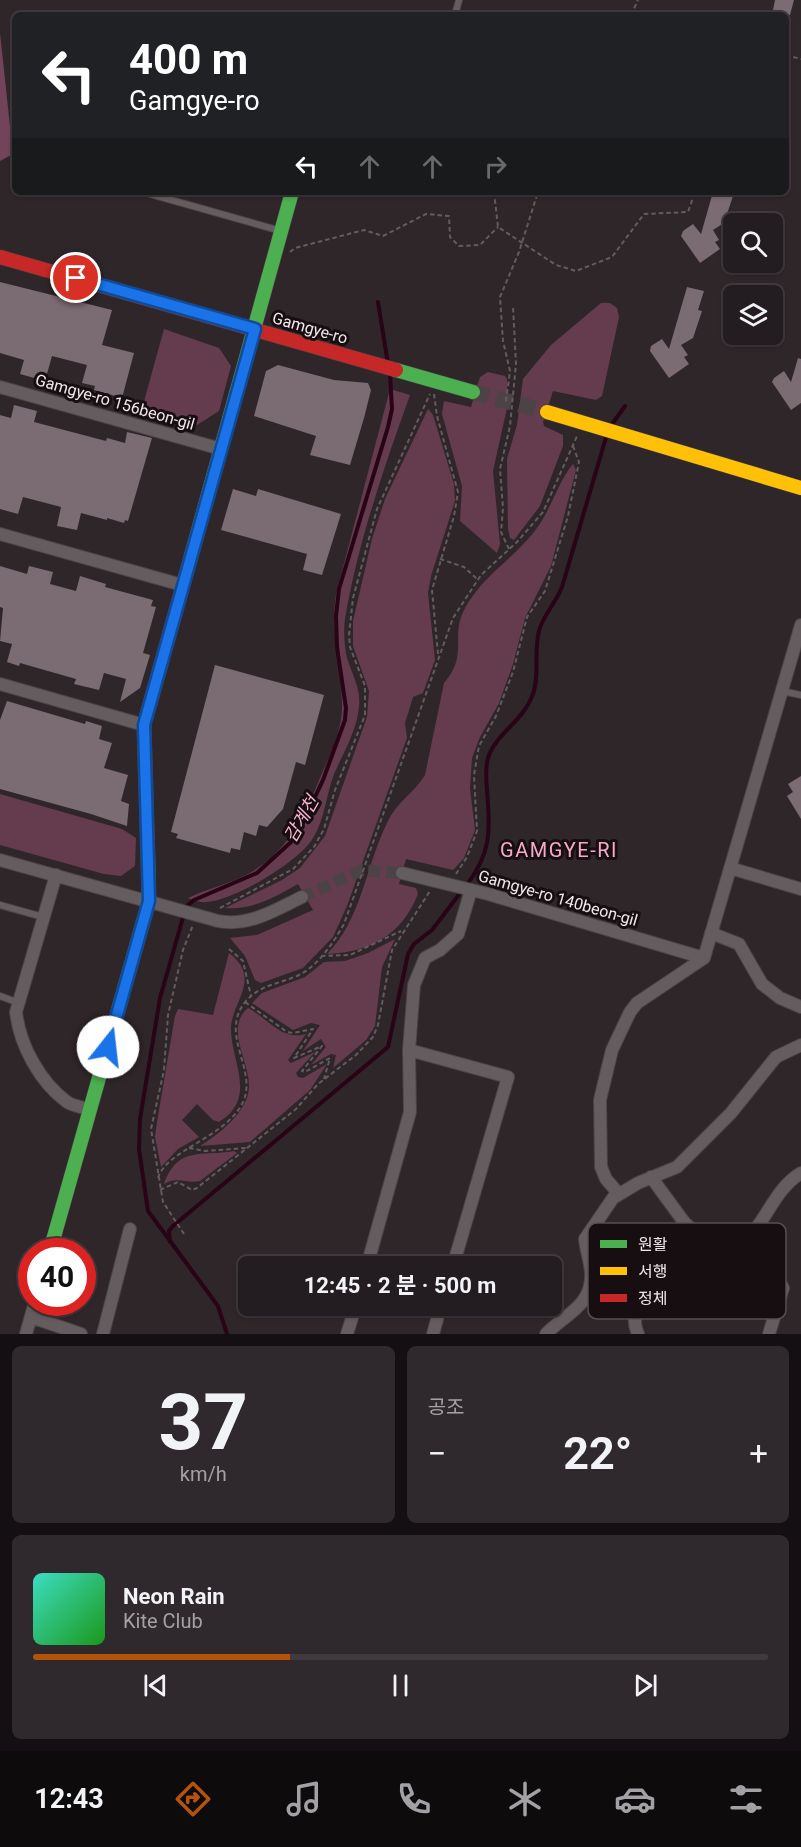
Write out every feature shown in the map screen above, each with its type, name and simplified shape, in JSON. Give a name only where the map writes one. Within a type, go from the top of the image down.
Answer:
[{"type":"street","points":[[54,1238],[149,901],[144,725],[291,195]]},
{"type":"street","name":"Gamgye-ro","points":[[0,257],[473,392]]},
{"type":"street","name":"Gamgye-ro 156beon-gil","points":[[0,387],[221,449]]},
{"type":"street","points":[[548,412],[801,488]]},
{"type":"street","points":[[0,534],[182,585]]},
{"type":"street","points":[[618,1193],[606,1179],[601,1167],[600,1100],[612,1050],[630,1012],[637,1003],[704,958],[801,625]]},
{"type":"street","points":[[0,684],[144,725]]},
{"type":"street","points":[[0,860],[218,921],[239,923],[251,920],[302,897]]},
{"type":"street","points":[[729,868],[801,889]]},
{"type":"street","name":"Gamgye-ro 140beon-gil","points":[[402,873],[488,894],[704,958]]},
{"type":"street","points":[[56,875],[15,1012],[18,1027],[42,1079],[69,1103],[90,1110]]},
{"type":"street","points":[[370,1256],[410,1112],[409,1050],[414,985],[425,958],[440,950],[458,934],[471,890]]},
{"type":"street","points":[[711,933],[739,944],[762,984],[780,998],[801,1007]]},
{"type":"street","points":[[596,1223],[618,1193],[677,1167],[730,1113],[776,1057],[801,1045]]},
{"type":"street","points":[[409,1050],[508,1077],[456,1256]]},
{"type":"street","points":[[762,1223],[782,1188],[801,1173]]},
{"type":"street","points":[[651,1178],[685,1223]]},
{"type":"street","points":[[103,1334],[130,1229]]},
{"type":"street","points":[[588,1235],[585,1239],[588,1256]]},
{"type":"street","points":[[546,1334],[585,1301],[588,1293]]},
{"type":"street","points":[[347,1334],[353,1316]]},
{"type":"street","points":[[433,1334],[438,1316]]},
{"type":"street","points":[[26,1334],[31,1317],[81,1334]]},
{"type":"street","points":[[635,1319],[634,1325],[638,1334]]},
{"type":"street","points":[[769,1334],[774,1319]]},
{"type":"lane","points":[[154,195],[281,231]]},
{"type":"lane","points":[[782,691],[801,695]]},
{"type":"lane","points":[[0,905],[44,918]]},
{"type":"lane","points":[[0,996],[19,1004]]},
{"type":"path","points":[[494,195],[498,227]]},
{"type":"path","points":[[506,401],[510,371],[503,341],[500,297],[537,195]]},
{"type":"path","points":[[498,227],[556,265],[576,271],[612,257],[644,214],[688,212],[694,195]]},
{"type":"path","points":[[272,266],[295,248],[364,230],[383,236],[426,214],[449,216],[450,237],[459,246],[480,244],[498,227]]},
{"type":"path","points":[[510,549],[501,532],[503,508],[500,469],[510,426],[516,364],[513,307]]},
{"type":"path","points":[[184,1234],[169,1214],[160,1190],[151,1130],[164,1070],[165,1035],[183,950],[193,924],[201,916],[293,869],[314,847],[324,829],[335,790],[365,715],[365,686],[350,647],[353,598],[377,509],[433,388],[437,416],[458,492],[454,516],[432,590],[439,657]]},
{"type":"path","points":[[158,1180],[164,1167],[189,1148],[210,1137],[243,1101],[245,1082],[234,1028],[245,1002],[270,984],[297,976],[321,956],[338,934],[347,916],[453,618],[477,579],[510,549],[543,512],[582,423]]},
{"type":"path","points":[[449,884],[467,857],[477,831],[474,775],[479,746],[496,716],[513,672],[527,617],[545,591],[568,516],[579,462],[573,446]]},
{"type":"path","points":[[440,559],[464,567],[477,579]]},
{"type":"path","points":[[160,1190],[178,1182],[194,1190],[296,1109],[324,1079],[356,1055],[373,1037],[378,1025],[388,959],[434,880]]},
{"type":"path","points":[[321,956],[350,956],[386,941],[404,930]]},
{"type":"path","points":[[229,949],[243,961],[251,996]]},
{"type":"path","points":[[245,1002],[287,1032],[313,1029],[294,1058],[322,1046],[302,1071],[305,1072],[330,1058],[324,1079]]},
{"type":"path","points":[[189,1148],[205,1151],[248,1148]]},
{"type":"shaded area","points":[[0,33],[12,155],[0,161]]},
{"type":"shaded area","points":[[601,303],[610,303],[617,308],[619,317],[602,396],[596,400],[553,391],[543,422],[544,426],[563,435],[563,446],[540,506],[514,540],[510,538],[508,528],[507,459],[517,425],[523,379],[551,345]]},
{"type":"shaded area","points":[[164,329],[219,348],[231,366],[219,411],[197,425],[149,413],[143,405]]},
{"type":"shaded area","points":[[488,372],[505,376],[507,379],[507,408],[493,471],[500,544],[497,553],[460,521],[462,486],[442,414],[444,401],[471,407],[480,377]]},
{"type":"shaded area","points":[[390,389],[410,395],[374,502],[351,585],[345,618],[347,658],[357,688],[358,715],[334,774],[317,831],[305,848],[294,858],[248,888],[218,900],[206,902],[188,898],[248,874],[262,865],[285,843],[302,817],[333,748],[342,712],[334,623],[336,594]]},
{"type":"shaded area","points":[[428,409],[433,415],[454,484],[455,501],[431,576],[428,593],[435,660],[423,693],[413,697],[405,723],[407,738],[347,906],[333,937],[303,968],[261,983],[255,980],[245,956],[230,938],[257,935],[313,910],[298,884],[254,905],[225,908],[282,880],[300,868],[325,836],[367,717],[369,691],[353,646],[353,621],[372,539],[385,499]]},
{"type":"shaded area","points":[[573,464],[576,470],[551,566],[525,618],[513,664],[499,703],[480,737],[472,758],[470,788],[475,830],[464,858],[453,870],[406,859],[399,884],[416,888],[418,894],[403,920],[394,930],[371,945],[327,954],[339,940],[356,908],[388,821],[396,808],[425,775],[444,683],[458,655],[458,629],[464,610],[479,588],[540,524]]},
{"type":"shaded area","points":[[0,794],[122,829],[136,838],[135,866],[121,876],[104,874],[0,845]]},
{"type":"shaded area","points":[[395,939],[382,967],[375,1026],[366,1040],[333,1068],[336,1055],[331,1054],[311,1065],[326,1047],[321,1039],[303,1051],[320,1025],[311,1023],[293,1030],[252,1003],[262,993],[305,977],[324,962],[345,961],[368,953]]},
{"type":"shaded area","points":[[229,953],[239,963],[244,972],[245,981],[232,1019],[231,1029],[240,1079],[237,1102],[231,1112],[219,1122],[213,1120],[197,1104],[182,1120],[199,1137],[178,1149],[161,1167],[155,1137],[175,1016],[178,1009],[213,1015]]},
{"type":"shaded area","points":[[248,1008],[282,1032],[306,1034],[288,1060],[291,1063],[315,1052],[296,1073],[298,1077],[303,1078],[327,1064],[310,1090],[250,1142],[200,1146],[216,1135],[244,1105],[249,1087],[238,1025],[241,1016]]},
{"type":"shaded area","points":[[234,1151],[237,1153],[200,1181],[178,1180],[164,1184],[176,1163],[184,1158],[192,1155]]},
{"type":"building","points":[[775,0],[794,0],[790,15],[789,12],[773,12]]},
{"type":"building","points":[[712,195],[733,196],[727,213],[723,213],[723,224],[713,230],[719,240],[715,242],[720,249],[700,263],[681,236],[683,231],[693,224],[701,234]]},
{"type":"building","points":[[0,282],[112,310],[102,345],[134,353],[122,398],[94,390],[95,386],[82,383],[87,365],[52,356],[45,381],[20,374],[24,360],[0,353]]},
{"type":"building","points":[[687,287],[704,291],[698,310],[702,311],[693,338],[681,345],[688,355],[684,357],[689,364],[669,378],[650,351],[651,346],[662,339],[669,349]]},
{"type":"building","points":[[798,358],[801,359],[801,403],[791,410],[772,382],[784,371],[791,382]]},
{"type":"building","points":[[278,365],[334,380],[368,383],[371,390],[350,465],[310,455],[316,436],[254,416],[266,371]]},
{"type":"building","points":[[14,405],[37,411],[34,422],[106,441],[107,438],[125,443],[127,432],[152,438],[128,521],[125,520],[124,523],[81,513],[77,530],[57,526],[61,507],[23,497],[18,514],[0,509],[0,415],[11,418]]},
{"type":"building","points":[[233,489],[256,496],[258,489],[341,514],[322,575],[303,570],[307,554],[221,530]]},
{"type":"building","points":[[0,566],[27,574],[29,566],[53,572],[50,584],[76,591],[80,576],[106,584],[105,587],[153,600],[151,606],[156,607],[143,653],[150,655],[140,688],[120,702],[126,679],[104,673],[99,690],[74,684],[76,679],[20,663],[19,666],[7,662],[12,644],[0,641],[3,608],[0,607]]},
{"type":"building","points":[[215,665],[324,695],[305,765],[296,762],[283,809],[267,827],[259,825],[256,836],[244,832],[240,850],[231,848],[230,853],[176,838],[178,834],[171,832]]},
{"type":"building","points":[[7,701],[85,724],[86,721],[102,726],[99,739],[112,743],[104,768],[128,775],[121,801],[129,804],[127,826],[0,789],[0,720]]},
{"type":"building","points":[[801,776],[801,819],[787,796],[793,792],[788,784]]},
{"type":"waterway","name":"감계천","points":[[378,302],[388,364]]},
{"type":"waterway","name":"감계천","points":[[227,1334],[218,1306],[148,1211],[139,1149],[140,1119],[160,998],[186,907],[194,900],[257,873],[290,843],[301,827],[323,780],[345,720],[346,708],[337,647],[336,616],[339,589],[388,427],[392,409],[390,374]]},
{"type":"waterway","points":[[610,427],[625,406]]},
{"type":"waterway","points":[[466,886],[481,862],[487,841],[489,818],[486,766],[488,758],[496,742],[527,707],[534,691],[539,631],[562,587],[607,434]]},
{"type":"waterway","points":[[170,1242],[169,1231],[173,1226],[388,1047],[408,954],[414,944],[432,930],[461,892]]},
{"type":"tunnel","points":[[473,392],[547,412]]},
{"type":"tunnel","points":[[302,897],[362,870],[402,873]]},
{"type":"traffic: fast","points":[[185,578],[291,195]]},
{"type":"traffic: fast","points":[[396,370],[473,392]]},
{"type":"traffic: fast","points":[[54,1238],[149,901],[148,858]]},
{"type":"traffic: slow","points":[[547,412],[801,488]]},
{"type":"traffic: jam","points":[[0,257],[396,370]]},
{"type":"traffic: jam","points":[[148,858],[144,725],[185,578]]},
{"type":"district","name":"GAMGYE-RI","points":[[559,850]]},
{"type":"route","points":[[76,278],[255,329],[144,725],[149,901],[108,1047]]}]
